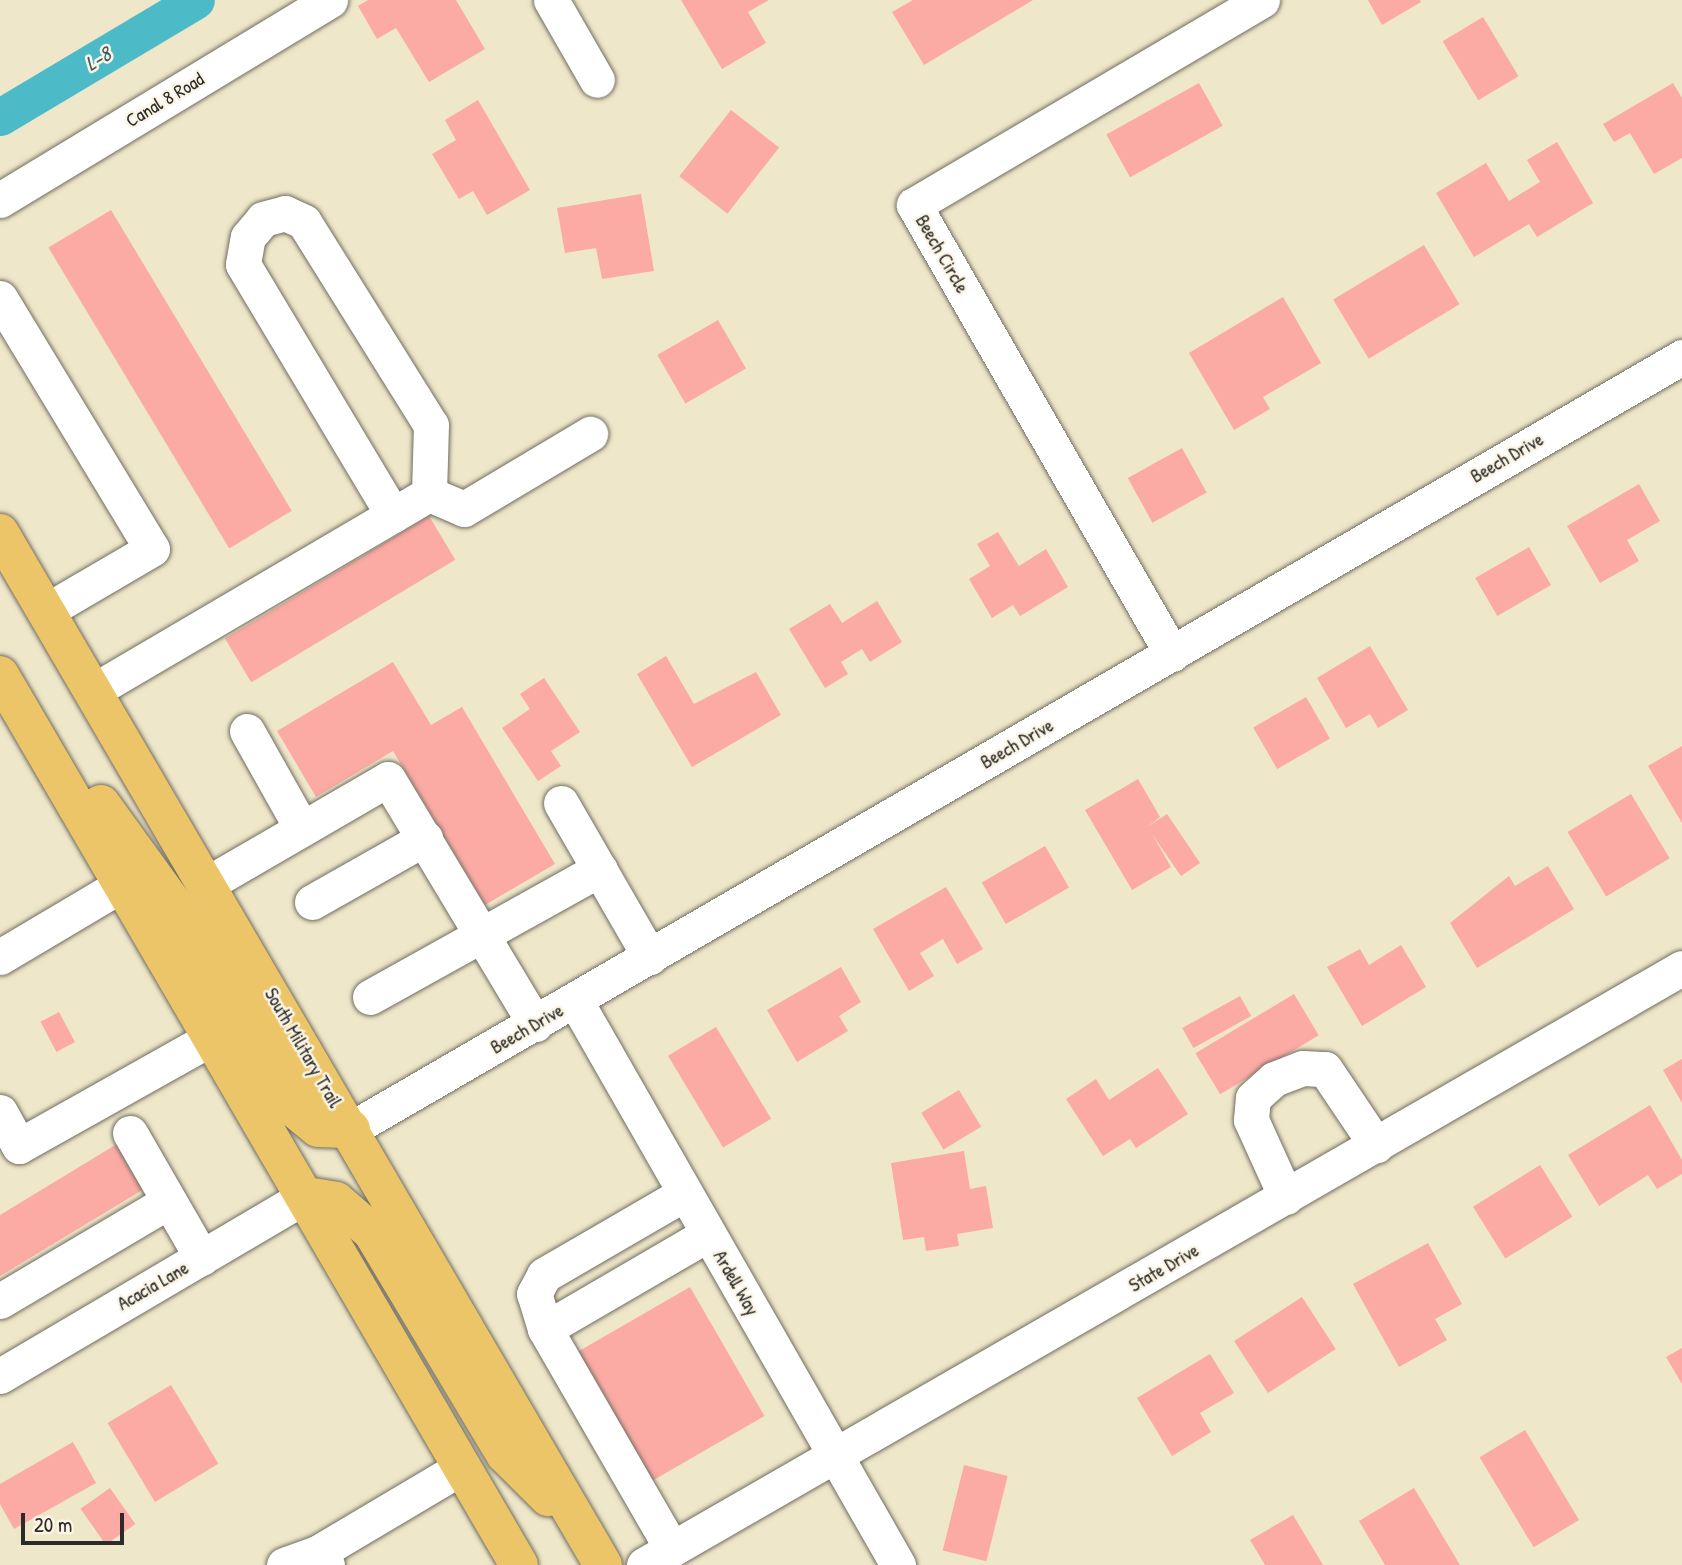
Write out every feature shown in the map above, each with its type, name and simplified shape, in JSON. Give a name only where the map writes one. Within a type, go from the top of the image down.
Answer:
[{"type":"main road","name":"South Military Trail","points":[[0,533],[351,1129],[594,1549]]},
{"type":"main road","points":[[0,675],[519,1565]]},
{"type":"main road","points":[[46,752],[105,807],[172,902],[296,1110],[318,1128],[351,1129]]},
{"type":"main road","points":[[306,1196],[336,1201],[372,1232],[505,1454],[594,1549]]},
{"type":"street","name":"Canal 8 Road","points":[[0,200],[330,0]]},
{"type":"street","points":[[551,0],[597,80]]},
{"type":"street","name":"Beech Circle","points":[[1172,653],[914,205],[1262,0]]},
{"type":"street","points":[[393,515],[243,264],[248,237],[263,219],[285,213],[304,222],[431,425],[429,494]]},
{"type":"street","points":[[0,298],[152,549],[46,611]]},
{"type":"street","name":"Beech Drive","points":[[351,1129],[1682,356]]},
{"type":"street","points":[[429,494],[464,509],[590,434]]},
{"type":"street","points":[[93,691],[429,494]]},
{"type":"street","points":[[247,731],[302,829]]},
{"type":"street","points":[[207,884],[388,779],[535,1024]]},
{"type":"street","points":[[561,803],[650,957]]},
{"type":"street","points":[[312,902],[425,838]]},
{"type":"street","points":[[370,997],[600,869]]},
{"type":"street","points":[[0,957],[123,884]]},
{"type":"street","name":"State Drive","points":[[658,1557],[836,1458],[1682,968]]},
{"type":"street","name":"Ardell Way","points":[[575,1000],[898,1565]]},
{"type":"street","points":[[0,1112],[19,1146],[213,1037]]},
{"type":"street","points":[[1286,1197],[1251,1120],[1253,1098],[1274,1079],[1303,1068],[1325,1069],[1376,1145]]},
{"type":"street","points":[[130,1133],[202,1258]]},
{"type":"street","points":[[658,1557],[545,1329],[534,1294],[544,1275],[684,1194]]},
{"type":"street","name":"Acacia Lane","points":[[0,1376],[306,1196]]},
{"type":"street","points":[[0,1301],[169,1201]]},
{"type":"street","points":[[545,1329],[708,1234]]},
{"type":"street","points":[[284,1565],[323,1558],[462,1467]]},
{"type":"building","points":[[368,0],[456,0],[485,49],[429,82],[396,28],[377,39],[358,6]]},
{"type":"building","points":[[681,0],[769,0],[748,12],[766,43],[722,69]]},
{"type":"building","points":[[913,0],[1033,0],[924,65],[892,12]]},
{"type":"building","points":[[1368,0],[1420,0],[1421,2],[1382,25]]},
{"type":"building","points":[[1483,17],[1519,76],[1478,100],[1443,41]]},
{"type":"building","points":[[1199,83],[1223,126],[1130,177],[1106,134]]},
{"type":"building","points":[[1673,83],[1682,98],[1682,158],[1654,174],[1630,133],[1614,142],[1603,124]]},
{"type":"building","points":[[478,100],[530,190],[487,215],[473,191],[459,199],[432,154],[456,140],[445,120]]},
{"type":"building","points":[[731,110],[779,148],[727,214],[679,176]]},
{"type":"building","points":[[1557,142],[1593,203],[1537,237],[1529,224],[1474,257],[1436,193],[1486,163],[1509,201],[1540,182],[1527,160]]},
{"type":"building","points":[[641,194],[654,271],[602,279],[596,248],[565,253],[557,208]]},
{"type":"building","points":[[111,210],[292,511],[229,548],[48,248]]},
{"type":"building","points":[[1424,245],[1460,304],[1369,359],[1333,300]]},
{"type":"building","points":[[1283,297],[1321,363],[1263,397],[1270,409],[1234,430],[1189,353]]},
{"type":"building","points":[[718,320],[746,368],[685,403],[657,355]]},
{"type":"building","points":[[1182,448],[1207,493],[1152,523],[1128,478]]},
{"type":"building","points":[[1639,484],[1660,521],[1627,540],[1639,561],[1600,583],[1567,526]]},
{"type":"building","points":[[429,516],[455,560],[251,682],[225,639]]},
{"type":"building","points":[[998,532],[1019,566],[1046,549],[1068,587],[1020,616],[1013,605],[992,618],[969,579],[990,566],[977,544]]},
{"type":"building","points":[[1529,547],[1551,585],[1497,616],[1475,578]]},
{"type":"building","points":[[877,601],[902,642],[870,662],[862,649],[841,662],[848,674],[825,688],[789,629],[830,604],[842,623]]},
{"type":"building","points":[[1370,646],[1408,710],[1378,728],[1370,714],[1346,728],[1317,678]]},
{"type":"building","points":[[666,656],[694,704],[756,672],[781,715],[692,767],[637,674]]},
{"type":"building","points":[[393,662],[431,725],[462,707],[555,864],[485,905],[393,751],[316,797],[277,731]]},
{"type":"building","points":[[544,678],[580,732],[551,751],[561,766],[538,781],[502,728],[530,709],[520,694]]},
{"type":"building","points":[[1306,697],[1330,739],[1277,769],[1253,728]]},
{"type":"building","points":[[1682,746],[1682,823],[1648,766]]},
{"type":"building","points":[[1138,779],[1160,817],[1147,827],[1167,814],[1200,863],[1181,876],[1152,834],[1171,867],[1132,890],[1085,810]]},
{"type":"building","points":[[1631,794],[1670,858],[1606,896],[1568,832]]},
{"type":"building","points":[[1045,846],[1069,888],[1006,924],[982,882]]},
{"type":"building","points":[[1548,866],[1574,909],[1477,968],[1450,923],[1509,876],[1515,886]]},
{"type":"building","points":[[946,887],[983,949],[957,964],[943,939],[920,953],[934,976],[909,991],[873,929]]},
{"type":"building","points":[[1401,945],[1426,987],[1362,1026],[1327,967],[1360,949],[1369,965]]},
{"type":"building","points":[[841,967],[861,1002],[839,1016],[848,1031],[797,1062],[767,1010]]},
{"type":"building","points":[[1294,994],[1319,1035],[1220,1094],[1195,1053]]},
{"type":"building","points":[[1240,996],[1251,1016],[1193,1048],[1182,1028]]},
{"type":"building","points":[[59,1012],[75,1042],[56,1052],[40,1022]]},
{"type":"building","points":[[716,1027],[771,1119],[723,1148],[668,1056]]},
{"type":"building","points":[[1682,1059],[1682,1103],[1663,1070]]},
{"type":"building","points":[[1158,1068],[1188,1114],[1136,1148],[1130,1139],[1103,1156],[1066,1099],[1096,1079],[1109,1100]]},
{"type":"building","points":[[959,1090],[981,1127],[943,1150],[921,1113]]},
{"type":"building","points":[[1650,1105],[1682,1160],[1682,1174],[1657,1189],[1648,1175],[1599,1206],[1568,1155]]},
{"type":"building","points":[[117,1144],[144,1189],[0,1276],[0,1215]]},
{"type":"building","points":[[964,1151],[970,1189],[986,1186],[993,1228],[957,1234],[959,1246],[926,1251],[924,1237],[903,1240],[891,1163]]},
{"type":"building","points":[[1540,1165],[1572,1217],[1505,1259],[1473,1207]]},
{"type":"building","points":[[1428,1243],[1462,1304],[1435,1319],[1447,1340],[1399,1367],[1353,1284]]},
{"type":"building","points":[[690,1287],[765,1416],[645,1485],[570,1356]]},
{"type":"building","points":[[1302,1297],[1336,1349],[1268,1393],[1234,1341]]},
{"type":"building","points":[[1682,1348],[1682,1384],[1666,1357]]},
{"type":"building","points":[[1210,1354],[1234,1393],[1200,1413],[1211,1432],[1172,1456],[1137,1398]]},
{"type":"building","points":[[171,1385],[218,1464],[155,1502],[108,1423]]},
{"type":"building","points":[[1525,1430],[1579,1520],[1534,1547],[1480,1457]]},
{"type":"building","points":[[73,1442],[96,1483],[14,1529],[0,1504],[0,1484]]},
{"type":"building","points":[[964,1465],[1008,1476],[986,1561],[943,1550]]},
{"type":"building","points":[[110,1488],[135,1524],[106,1545],[81,1509]]},
{"type":"building","points":[[1414,1488],[1460,1565],[1385,1565],[1359,1521]]},
{"type":"building","points":[[1293,1515],[1323,1565],[1265,1565],[1250,1540]]},
{"type":"waterway","name":"L-8","points":[[0,117],[196,0]]}]
